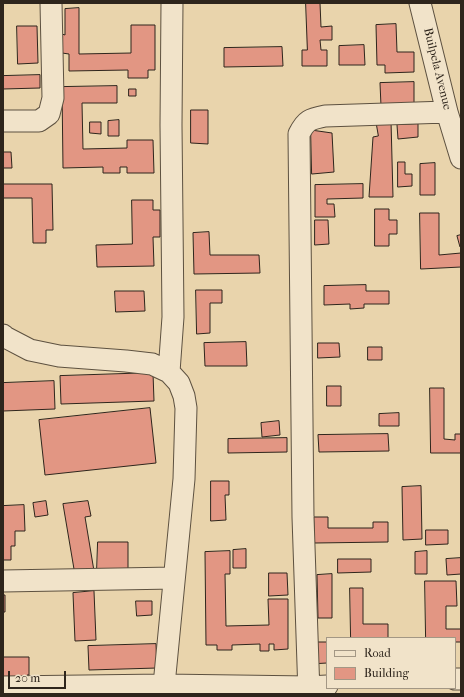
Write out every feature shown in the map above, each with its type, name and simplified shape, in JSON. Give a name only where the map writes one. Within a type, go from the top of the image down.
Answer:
[{"type":"street","points":[[3,121],[39,121],[49,114],[53,98],[51,3]]},
{"type":"street","points":[[169,372],[173,317],[171,125],[172,3]]},
{"type":"street","name":"Builpela Avenue","points":[[420,3],[447,112],[461,158]]},
{"type":"street","points":[[3,687],[164,685],[315,689],[303,517],[299,134],[305,123],[314,118],[325,116],[447,112]]},
{"type":"street","points":[[3,335],[30,350],[59,356],[152,364],[169,372],[179,383],[184,396],[186,408],[184,479],[164,685]]},
{"type":"street","points":[[3,581],[174,578]]},
{"type":"building","points":[[306,3],[320,3],[321,27],[332,26],[332,40],[320,40],[321,50],[327,50],[327,66],[302,66],[302,50],[307,50]]},
{"type":"building","points":[[79,8],[79,54],[131,53],[131,25],[155,25],[155,70],[148,70],[148,78],[128,78],[128,70],[69,71],[69,54],[62,53],[62,34],[65,35],[65,9]]},
{"type":"building","points":[[396,24],[397,52],[414,52],[414,72],[385,73],[385,65],[377,65],[376,25]]},
{"type":"building","points":[[17,26],[37,26],[38,63],[18,64]]},
{"type":"building","points":[[364,45],[365,65],[339,65],[339,46]]},
{"type":"building","points":[[282,47],[283,66],[224,67],[224,48]]},
{"type":"building","points":[[40,75],[40,88],[3,89],[3,76]]},
{"type":"building","points":[[414,82],[414,106],[381,106],[380,83]]},
{"type":"building","points":[[117,86],[117,103],[82,103],[83,149],[127,148],[127,140],[153,140],[154,173],[127,173],[127,167],[120,167],[120,173],[103,173],[103,167],[63,168],[62,87]]},
{"type":"building","points":[[129,89],[136,89],[136,96],[129,96]]},
{"type":"building","points":[[191,110],[208,110],[208,144],[191,143]]},
{"type":"building","points":[[119,120],[119,136],[108,136],[108,121]]},
{"type":"building","points":[[376,120],[391,121],[393,197],[369,197],[373,137],[378,136]]},
{"type":"building","points":[[90,122],[101,122],[101,134],[90,133]]},
{"type":"building","points":[[418,124],[418,137],[398,139],[397,125]]},
{"type":"building","points":[[311,130],[332,133],[334,172],[312,174]]},
{"type":"building","points":[[3,152],[11,152],[12,168],[3,168]]},
{"type":"building","points":[[398,162],[405,162],[405,174],[412,174],[412,186],[398,187]]},
{"type":"building","points":[[435,163],[435,195],[420,195],[420,164]]},
{"type":"building","points":[[3,184],[52,184],[53,230],[46,230],[46,243],[33,243],[32,198],[3,198]]},
{"type":"building","points":[[363,184],[363,198],[327,199],[327,204],[334,204],[335,217],[315,217],[315,185]]},
{"type":"building","points":[[132,200],[153,200],[153,210],[160,210],[160,237],[153,237],[154,266],[97,267],[96,245],[132,244]]},
{"type":"building","points":[[375,209],[389,209],[389,220],[397,220],[397,234],[389,234],[389,246],[375,246]]},
{"type":"building","points":[[420,213],[439,213],[439,255],[461,253],[461,267],[421,269]]},
{"type":"building","points":[[315,220],[328,220],[329,244],[315,245]]},
{"type":"building","points":[[209,232],[210,255],[259,255],[260,273],[194,274],[193,233]]},
{"type":"building","points":[[461,235],[461,247],[460,247],[457,236]]},
{"type":"building","points":[[366,285],[366,291],[389,291],[389,304],[364,304],[364,308],[350,309],[350,304],[324,305],[324,286]]},
{"type":"building","points":[[196,290],[222,290],[222,303],[210,303],[210,333],[197,334]]},
{"type":"building","points":[[115,291],[144,291],[145,311],[116,312]]},
{"type":"building","points":[[246,342],[247,366],[205,366],[204,343]]},
{"type":"building","points":[[318,343],[339,343],[340,357],[318,358]]},
{"type":"building","points":[[368,347],[382,347],[382,360],[368,360]]},
{"type":"building","points":[[153,373],[154,401],[61,404],[60,376]]},
{"type":"building","points":[[54,381],[55,409],[3,411],[3,383]]},
{"type":"building","points":[[327,386],[341,386],[341,406],[327,406]]},
{"type":"building","points":[[430,388],[444,388],[444,439],[455,440],[455,434],[461,434],[461,453],[431,453]]},
{"type":"building","points":[[150,408],[156,463],[45,475],[39,420]]},
{"type":"building","points":[[399,413],[399,426],[379,426],[379,414]]},
{"type":"building","points":[[279,421],[280,435],[262,437],[261,423]]},
{"type":"building","points":[[388,434],[389,451],[319,452],[318,435]]},
{"type":"building","points":[[287,438],[287,452],[228,453],[228,439]]},
{"type":"building","points":[[211,481],[229,481],[229,495],[225,495],[226,520],[211,521]]},
{"type":"building","points":[[421,486],[422,539],[403,540],[402,487]]},
{"type":"building","points":[[46,501],[48,515],[35,517],[33,503]]},
{"type":"building","points":[[88,501],[91,516],[85,517],[94,571],[75,575],[63,504]]},
{"type":"building","points":[[24,505],[25,531],[15,531],[15,546],[11,546],[11,560],[3,560],[3,506]]},
{"type":"building","points":[[314,517],[328,517],[328,528],[373,528],[373,522],[388,522],[388,542],[315,543]]},
{"type":"building","points":[[426,530],[448,530],[448,544],[426,545]]},
{"type":"building","points":[[98,542],[128,542],[128,570],[97,570]]},
{"type":"building","points":[[246,549],[246,568],[233,568],[233,550]]},
{"type":"building","points":[[230,551],[230,574],[225,574],[226,626],[269,625],[268,599],[288,599],[288,649],[274,650],[274,644],[269,644],[269,651],[260,651],[260,644],[232,645],[232,650],[217,650],[217,645],[206,645],[205,552]]},
{"type":"building","points":[[427,551],[427,574],[415,574],[415,552]]},
{"type":"building","points":[[461,558],[461,574],[447,575],[446,559]]},
{"type":"building","points":[[338,559],[371,559],[371,572],[338,573]]},
{"type":"building","points":[[269,573],[287,573],[288,595],[269,596]]},
{"type":"building","points":[[332,574],[332,618],[318,618],[317,575]]},
{"type":"building","points":[[425,581],[456,581],[457,606],[446,606],[446,629],[461,629],[461,642],[456,642],[456,637],[426,637]]},
{"type":"building","points":[[350,588],[363,588],[363,624],[388,624],[388,637],[351,637]]},
{"type":"building","points":[[94,591],[96,640],[75,641],[73,593]]},
{"type":"building","points":[[3,595],[5,595],[5,612],[3,612]]},
{"type":"building","points":[[136,601],[152,601],[152,615],[137,616]]},
{"type":"building","points":[[309,642],[326,642],[326,663],[310,664]]},
{"type":"building","points":[[156,644],[157,668],[89,670],[88,646]]},
{"type":"building","points":[[3,657],[29,657],[29,675],[27,675],[27,678],[3,678]]}]
